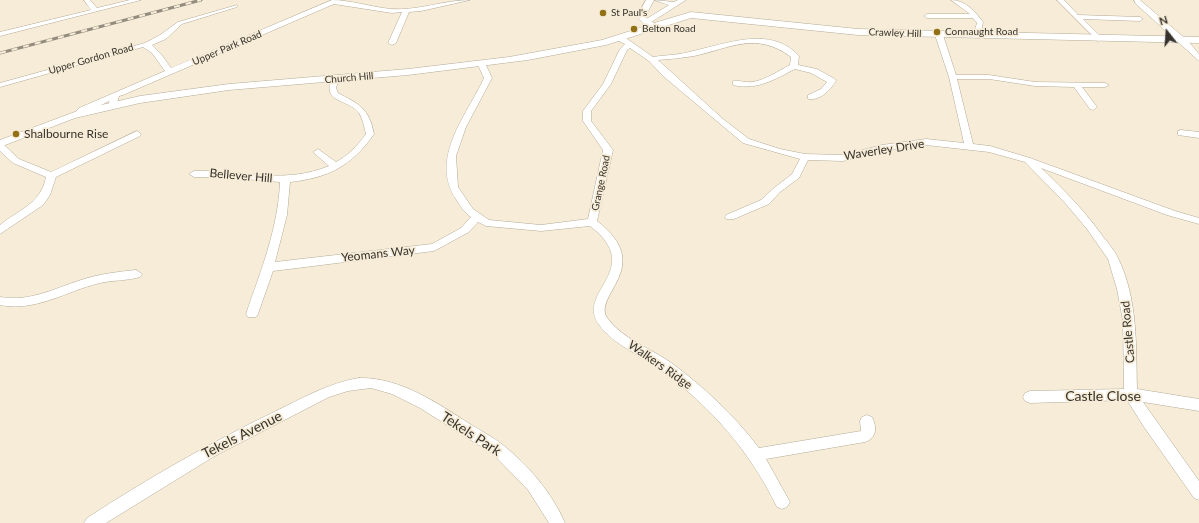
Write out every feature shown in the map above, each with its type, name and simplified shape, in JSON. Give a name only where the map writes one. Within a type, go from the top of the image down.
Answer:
[{"type":"street","points":[[87,0],[95,10]]},
{"type":"street","points":[[0,34],[137,0]]},
{"type":"street","points":[[336,1],[374,9],[406,11],[467,0]]},
{"type":"street","points":[[650,0],[641,17],[649,24],[673,4],[683,0]]},
{"type":"street","points":[[657,0],[673,4]]},
{"type":"street","points":[[954,0],[972,12],[981,23],[977,36]]},
{"type":"street","points":[[1060,0],[1098,40]]},
{"type":"street","points":[[1137,0],[1138,3],[1181,40],[1199,59]]},
{"type":"street","name":"Upper Park Road","points":[[114,100],[170,72],[336,1]]},
{"type":"street","points":[[147,45],[163,37],[180,23],[234,5],[243,4]]},
{"type":"street","points":[[392,43],[406,11]]},
{"type":"street","points":[[1076,17],[1137,19],[1127,12]]},
{"type":"street","name":"Crawley Hill","points":[[620,38],[649,24],[690,15],[702,15],[858,32],[1098,40],[1199,40]]},
{"type":"street","points":[[926,16],[975,16]]},
{"type":"street","points":[[939,35],[952,77],[969,146]]},
{"type":"street","name":"Waverley Drive","points":[[620,38],[652,59],[666,74],[720,121],[746,141],[805,157],[843,158],[882,148],[926,142],[969,146],[1008,153],[1171,213],[1199,221]]},
{"type":"street","name":"Church Hill","points":[[0,145],[114,100],[223,88],[407,72],[481,63],[576,48],[620,38]]},
{"type":"street","points":[[652,59],[693,54],[752,39],[765,41],[787,49],[795,56],[794,66]]},
{"type":"street","name":"Grange Road","points":[[592,222],[596,211],[597,192],[606,164],[608,150],[587,121],[587,112],[607,84],[624,49],[630,44]]},
{"type":"street","name":"Upper Gordon Road","points":[[0,85],[147,45],[152,49],[170,72]]},
{"type":"street","points":[[481,63],[488,78],[480,96],[462,127],[451,156],[453,187],[470,211],[486,223],[540,228],[592,222]]},
{"type":"street","points":[[736,83],[744,86],[757,84],[794,66],[814,71],[832,81],[824,90],[811,97]]},
{"type":"street","points":[[952,77],[989,77],[1035,84],[1105,85]]},
{"type":"street","name":"Bellever Hill","points":[[194,174],[220,173],[264,179],[285,179],[314,175],[335,166],[353,155],[370,134],[368,119],[360,108],[334,94],[332,88],[335,79]]},
{"type":"street","points":[[1076,84],[1093,107]]},
{"type":"street","points":[[1181,133],[1199,135]]},
{"type":"street","points":[[0,145],[16,161],[51,176],[137,134]]},
{"type":"street","points":[[310,160],[320,153],[335,166]]},
{"type":"street","points":[[730,217],[765,202],[796,176],[805,157]]},
{"type":"street","name":"Castle Road","points":[[1027,160],[1070,202],[1091,227],[1113,258],[1123,290],[1129,321],[1131,394]]},
{"type":"street","points":[[0,232],[6,225],[42,201],[51,185],[51,176]]},
{"type":"street","points":[[252,314],[270,268],[283,214],[285,179]]},
{"type":"street","name":"Yeomans Way","points":[[270,268],[434,247],[465,230],[477,217]]},
{"type":"street","name":"Walkers Ridge","points":[[592,222],[612,240],[616,256],[616,272],[601,301],[600,315],[603,323],[619,336],[664,366],[708,400],[746,441],[782,502]]},
{"type":"street","points":[[0,301],[27,302],[57,295],[95,280],[136,274]]},
{"type":"street","name":"Tekels Avenue","points":[[92,523],[154,482],[230,440],[320,396],[361,383],[384,385],[404,393]]},
{"type":"street","name":"Tekels Park","points":[[404,393],[501,451],[541,495],[557,523]]},
{"type":"street","points":[[1131,394],[1149,423],[1199,493]]},
{"type":"street","name":"Castle Close","points":[[1030,397],[1131,394],[1199,405]]},
{"type":"street","points":[[755,455],[865,436],[868,434],[867,421]]},
{"type":"railway","points":[[0,53],[201,0]]},
{"type":"place","name":"St Paul's","points":[[603,13]]},
{"type":"place","name":"Belton Road","points":[[634,29]]},
{"type":"place","name":"Connaught Road","points":[[937,32]]},
{"type":"place","name":"Shalbourne Rise","points":[[16,134]]}]
